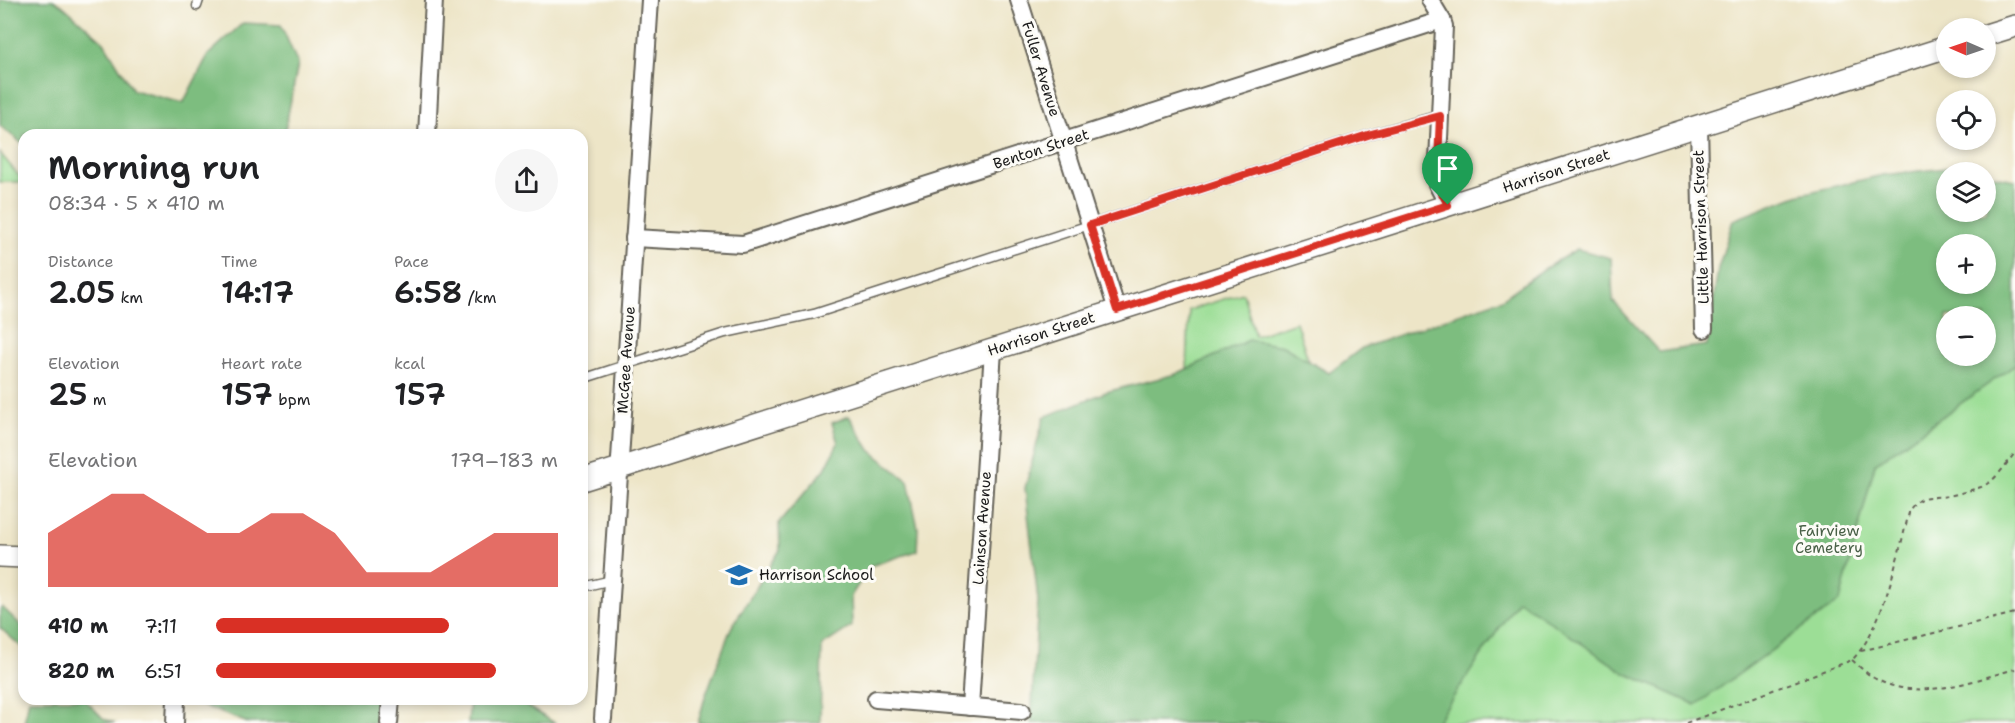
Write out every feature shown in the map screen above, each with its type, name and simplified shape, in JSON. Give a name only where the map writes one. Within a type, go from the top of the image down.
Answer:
[{"type":"street","points":[[427,129],[434,0]]},
{"type":"street","name":"McGee Avenue","points":[[603,719],[650,0]]},
{"type":"street","name":"Fuller Avenue","points":[[1019,0],[1117,310]]},
{"type":"street","points":[[1430,0],[1442,20],[1437,184],[1448,205]]},
{"type":"street","name":"Benton Street","points":[[634,238],[743,244],[1442,20]]},
{"type":"street","points":[[1996,32],[2015,26]]},
{"type":"street","name":"Harrison Street","points":[[588,478],[1936,51]]},
{"type":"street","name":"Little Harrison Street","points":[[1699,126],[1704,328]]},
{"type":"street","name":"Lainson Avenue","points":[[970,707],[993,350]]},
{"type":"street","points":[[0,556],[18,557]]},
{"type":"street","points":[[876,699],[1022,711]]},
{"type":"street","points":[[175,723],[176,705]]},
{"type":"street","points":[[389,723],[390,705]]},
{"type":"lane","points":[[588,377],[725,333],[814,314],[1371,134],[1440,116]]},
{"type":"lane","points":[[588,586],[612,580]]},
{"type":"path","points":[[1686,723],[1852,660],[1861,651],[1889,588],[1910,509],[1917,499],[1948,496],[1983,486],[1995,477],[2015,453]]},
{"type":"path","points":[[1861,651],[2015,613]]},
{"type":"path","points":[[1852,660],[1874,678],[1898,688],[1925,690],[1956,685],[2015,669]]},
{"type":"green space","points":[[0,0],[53,0],[62,5],[104,42],[133,90],[183,103],[208,55],[243,23],[281,25],[298,64],[285,129],[18,129],[18,140],[0,126]]},
{"type":"green space","points":[[0,153],[18,175],[18,182],[0,182]]},
{"type":"green space","name":"Fairview Cemetery","points":[[1936,169],[1936,222],[1996,222],[1996,176],[2015,180],[2015,365],[1875,464],[1840,601],[1696,705],[1625,673],[1518,600],[1436,723],[1031,723],[1038,600],[1025,488],[1044,417],[1106,392],[1176,374],[1249,340],[1283,346],[1329,373],[1362,348],[1502,299],[1577,249],[1611,258],[1613,301],[1659,352],[1707,345],[1718,269],[1733,220],[1797,195],[1883,175]]},
{"type":"green space","name":"Fairview Cemetery","points":[[1243,293],[1255,336],[1296,322],[1337,450],[1943,366],[1996,366],[1996,359],[2015,356],[2015,723],[1053,723],[1185,438],[1189,310]]},
{"type":"green space","points":[[849,416],[870,450],[908,481],[918,528],[917,551],[870,566],[851,596],[852,626],[822,646],[820,723],[698,723],[705,697],[731,628],[780,550],[779,523],[825,469],[838,443],[832,423]]},
{"type":"green space","points":[[2,607],[18,622],[18,644],[0,628]]},
{"type":"green space","points":[[28,705],[90,705],[104,719],[115,723],[24,723]]},
{"type":"green space","points":[[201,705],[381,705],[384,723],[248,723]]},
{"type":"green space","points":[[470,705],[525,705],[555,723],[468,723]]},
{"type":"place","name":"Harrison School","points":[[739,575]]},
{"type":"route","points":[[1440,116],[1437,184],[1448,205],[1117,310],[1090,225],[1371,134],[1440,116]]}]
